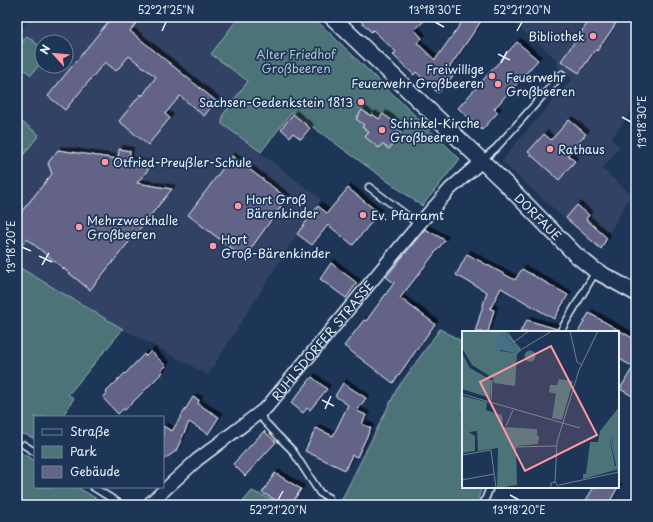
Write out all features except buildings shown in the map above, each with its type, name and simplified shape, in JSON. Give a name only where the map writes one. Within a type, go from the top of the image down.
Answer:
[{"type":"street","name":"DORFAUE","points":[[332,17],[482,161],[576,255],[596,271],[636,293]]},
{"type":"street","name":"RUHLSDORFER STRASSE","points":[[148,505],[197,460],[267,407],[420,223],[450,189],[482,161]]},
{"type":"lane","points":[[482,161],[496,148],[562,74]]},
{"type":"lane","points":[[369,187],[413,220],[420,223]]},
{"type":"lane","points":[[561,331],[596,271]]},
{"type":"lane","points":[[259,413],[273,431],[292,450],[320,493],[329,498]]},
{"type":"lane","points":[[24,445],[34,451]]},
{"type":"lane","points":[[95,488],[122,505]]},
{"type":"lane","points":[[483,505],[490,488]]},
{"type":"shaded area","name":"Otfried-Preußler-Schule","points":[[31,17],[239,17],[211,53],[248,81],[223,115],[222,124],[321,199],[293,240],[208,375],[123,329],[17,266],[17,34]]},
{"type":"shaded area","points":[[507,17],[636,17],[636,105],[611,139],[620,147],[602,169],[631,194],[601,249],[565,219],[502,162],[512,148],[572,79],[558,67],[556,59]]},
{"type":"green space","name":"Alter Friedhof Großbeeren","points":[[239,17],[313,17],[460,159],[422,206],[292,112],[261,152],[222,124],[223,115],[248,81],[211,54]]},
{"type":"green space","points":[[27,36],[34,42],[34,71],[31,75],[17,63],[17,48]]},
{"type":"green space","points":[[17,118],[39,135],[17,163]]},
{"type":"green space","points":[[17,266],[123,329],[68,395],[74,398],[63,416],[34,416],[34,438],[17,433]]},
{"type":"green space","points":[[440,329],[462,341],[462,488],[482,488],[476,504],[478,505],[339,505],[397,389]]},
{"type":"green space","points":[[20,452],[34,460],[34,488],[79,488],[107,505],[17,505],[17,454]]},
{"type":"green space","points":[[252,491],[284,505],[240,505]]},
{"type":"place","name":"Bibliothek","points":[[593,36]]},
{"type":"place","name":"Freiwillige Feuerwehr Großbeeren","points":[[492,76]]},
{"type":"place","name":"Feuerwehr Großbeeren","points":[[498,84]]},
{"type":"place","name":"Sachsen-Gedenkstein 1813","points":[[361,102]]},
{"type":"place","name":"Schinkel-Kirche Großbeeren","points":[[382,130]]},
{"type":"place","name":"Rathaus","points":[[550,149]]},
{"type":"place","name":"Otfried-Preußler-Schule","points":[[105,162]]},
{"type":"place","name":"Hort Groß Bärenkinder","points":[[238,206]]},
{"type":"place","name":"Ev. Pfarramt","points":[[363,215]]},
{"type":"place","name":"Mehrzweckhalle Großbeeren","points":[[79,227]]},
{"type":"place","name":"Hort Groß-Bärenkinder","points":[[213,246]]}]
